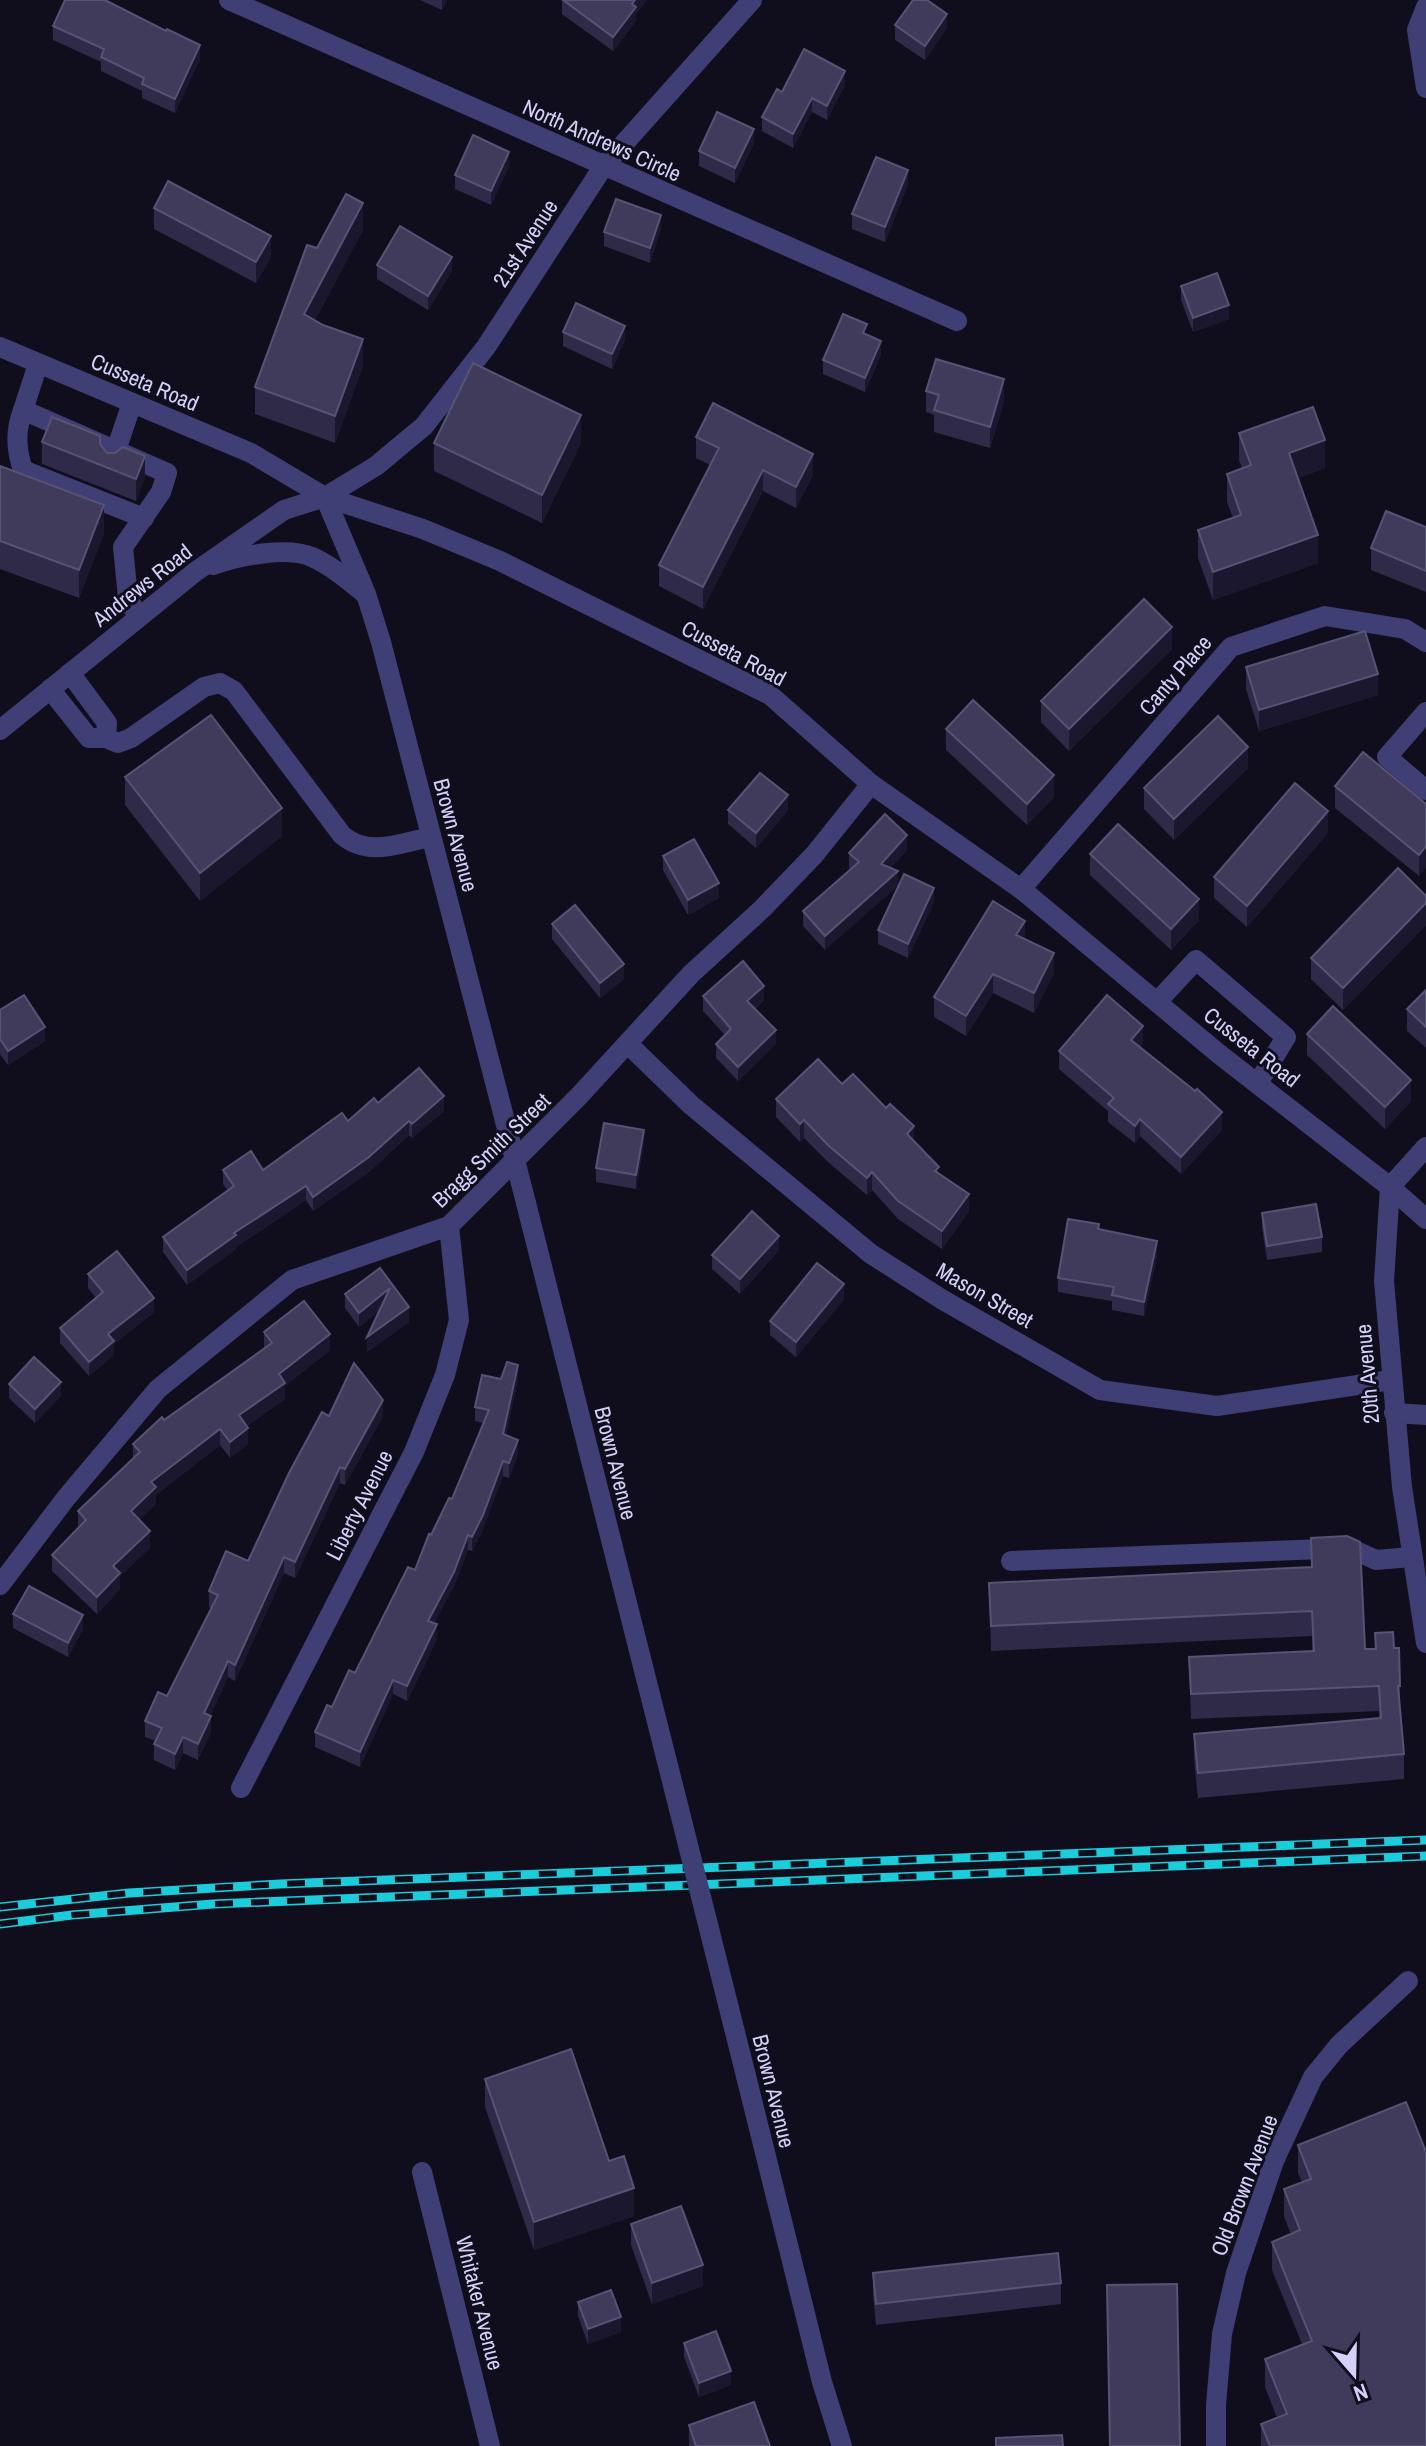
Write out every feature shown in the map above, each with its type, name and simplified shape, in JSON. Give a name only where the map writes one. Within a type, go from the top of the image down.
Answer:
[{"type":"street","name":"North Andrews Circle","points":[[229,0],[957,321]]},
{"type":"street","name":"21st Avenue","points":[[325,497],[376,466],[424,426],[486,347],[603,167],[752,0]]},
{"type":"street","points":[[1426,7],[1417,30],[1426,88]]},
{"type":"street","name":"Cusseta Road","points":[[0,347],[251,453],[325,497],[423,529],[500,561],[770,695],[871,784],[1021,889],[1426,1219]]},
{"type":"street","points":[[38,364],[17,424],[16,448],[23,470],[100,495],[144,518]]},
{"type":"street","points":[[114,456],[132,403]]},
{"type":"street","points":[[23,410],[70,438],[167,473],[161,492],[123,547],[128,598],[138,617]]},
{"type":"street","name":"Andrews Road","points":[[0,730],[195,572],[284,510],[325,497]]},
{"type":"street","name":"Brown Avenue","points":[[325,497],[366,594],[381,642],[526,1203],[822,2382],[842,2446]]},
{"type":"street","points":[[195,572],[258,554],[309,556],[366,594]]},
{"type":"street","name":"Canty Place","points":[[1021,889],[1231,647],[1325,616],[1405,629],[1426,642]]},
{"type":"street","points":[[70,673],[107,723],[106,738]]},
{"type":"street","points":[[50,689],[89,738],[106,738],[118,743],[131,738],[204,687],[220,683],[234,691],[342,835],[354,845],[368,849],[431,837]]},
{"type":"street","points":[[1426,712],[1387,757],[1426,790]]},
{"type":"street","name":"Bragg Smith Street","points":[[0,1585],[66,1498],[158,1389],[292,1280],[449,1226],[492,1186],[691,974],[763,908],[814,855],[871,784]]},
{"type":"street","points":[[1157,1002],[1196,960],[1286,1037],[1258,1083]]},
{"type":"street","name":"Mason Street","points":[[628,1044],[691,1105],[871,1254],[943,1300],[1100,1390],[1217,1406],[1391,1380]]},
{"type":"street","points":[[1390,1187],[1426,1147]]},
{"type":"street","name":"20th Avenue","points":[[1390,1187],[1384,1281],[1391,1380],[1411,1557],[1426,1643]]},
{"type":"street","name":"Liberty Avenue","points":[[241,1788],[414,1452],[445,1375],[459,1320],[449,1226]]},
{"type":"street","points":[[1394,1413],[1426,1415]]},
{"type":"street","points":[[1011,1561],[1350,1548],[1376,1560],[1411,1557]]},
{"type":"street","name":"Old Brown Avenue","points":[[1216,2446],[1222,2334],[1236,2273],[1274,2161],[1313,2077],[1339,2045],[1408,1981]]},
{"type":"street","name":"Whitaker Avenue","points":[[422,2172],[490,2446]]},
{"type":"building","points":[[65,0],[105,0],[200,45],[175,99],[142,84],[144,78],[101,57],[104,49],[53,26]]},
{"type":"building","points":[[563,0],[635,0],[632,4],[636,7],[613,37]]},
{"type":"building","points":[[913,0],[927,0],[947,14],[925,46],[895,25]]},
{"type":"building","points":[[804,49],[845,71],[827,106],[812,98],[793,134],[762,117],[777,89],[782,92]]},
{"type":"building","points":[[717,112],[754,129],[735,168],[699,151]]},
{"type":"building","points":[[473,135],[509,152],[491,191],[455,175]]},
{"type":"building","points":[[876,157],[908,170],[885,227],[852,214]]},
{"type":"building","points":[[168,181],[271,236],[256,262],[154,208]]},
{"type":"building","points":[[346,194],[363,203],[304,314],[323,325],[363,339],[335,416],[255,387],[307,245],[317,248]]},
{"type":"building","points":[[616,199],[661,215],[650,248],[604,232]]},
{"type":"building","points":[[400,226],[452,257],[428,296],[377,265]]},
{"type":"building","points":[[1217,273],[1229,305],[1193,318],[1181,286]]},
{"type":"building","points":[[576,303],[625,326],[612,354],[563,332]]},
{"type":"building","points":[[843,314],[867,324],[863,333],[881,341],[865,378],[823,360]]},
{"type":"building","points":[[936,359],[1004,379],[990,427],[934,410],[939,395],[926,391]]},
{"type":"building","points":[[473,363],[581,415],[542,495],[434,443]]},
{"type":"building","points":[[713,403],[813,454],[796,487],[763,470],[703,587],[659,565],[719,448],[696,437]]},
{"type":"building","points":[[1313,407],[1325,440],[1289,453],[1318,535],[1213,572],[1198,530],[1241,515],[1227,474],[1251,465],[1239,433]]},
{"type":"building","points":[[52,417],[100,436],[100,444],[107,453],[115,453],[123,447],[145,456],[136,479],[42,442]]},
{"type":"building","points":[[0,466],[104,505],[79,570],[0,541]]},
{"type":"building","points":[[1386,511],[1426,527],[1426,571],[1371,548]]},
{"type":"building","points":[[1144,599],[1172,627],[1069,729],[1041,701]]},
{"type":"building","points":[[1365,631],[1378,674],[1259,710],[1246,667]]},
{"type":"building","points":[[973,700],[1054,775],[1027,804],[946,729]]},
{"type":"building","points":[[211,715],[282,808],[200,873],[125,777]]},
{"type":"building","points":[[1218,716],[1248,747],[1174,819],[1144,788]]},
{"type":"building","points":[[1363,752],[1426,804],[1426,846],[1419,855],[1335,786]]},
{"type":"building","points":[[760,773],[788,795],[756,833],[728,810]]},
{"type":"building","points":[[1295,783],[1328,811],[1247,906],[1214,877]]},
{"type":"building","points":[[885,814],[907,835],[881,864],[898,871],[825,936],[803,911],[859,862],[849,853]]},
{"type":"building","points":[[1118,824],[1199,899],[1171,929],[1090,854]]},
{"type":"building","points":[[694,839],[719,883],[688,900],[663,856]]},
{"type":"building","points":[[1398,868],[1426,896],[1426,903],[1343,988],[1311,958]]},
{"type":"building","points":[[904,874],[934,888],[908,944],[878,930]]},
{"type":"building","points":[[993,901],[1025,921],[1016,935],[1054,953],[1034,993],[993,974],[966,1016],[934,997]]},
{"type":"building","points":[[575,905],[624,964],[600,983],[552,924]]},
{"type":"building","points":[[743,961],[764,986],[747,1001],[776,1030],[738,1067],[716,1044],[731,1029],[703,996]]},
{"type":"building","points":[[1426,990],[1426,1027],[1407,1009]]},
{"type":"building","points":[[24,995],[45,1027],[8,1051],[0,1039],[0,1010]]},
{"type":"building","points":[[1107,995],[1143,1026],[1131,1040],[1195,1091],[1197,1089],[1222,1112],[1181,1157],[1140,1119],[1135,1126],[1108,1104],[1114,1098],[1059,1051]]},
{"type":"building","points":[[1333,1006],[1411,1080],[1385,1107],[1307,1034]]},
{"type":"building","points":[[818,1059],[842,1084],[853,1074],[886,1108],[890,1104],[914,1126],[907,1134],[939,1167],[935,1171],[969,1194],[942,1231],[898,1201],[872,1172],[867,1178],[804,1120],[800,1124],[776,1099]]},
{"type":"building","points":[[419,1068],[444,1096],[412,1124],[409,1121],[369,1157],[313,1197],[306,1186],[234,1233],[236,1235],[187,1270],[163,1237],[234,1186],[223,1170],[251,1151],[263,1170],[342,1113],[348,1121],[374,1098],[378,1103]]},
{"type":"building","points":[[604,1123],[644,1130],[636,1175],[596,1168]]},
{"type":"building","points":[[1316,1204],[1322,1237],[1267,1246],[1262,1213]]},
{"type":"building","points":[[752,1211],[779,1236],[740,1279],[712,1255]]},
{"type":"building","points":[[1068,1219],[1099,1224],[1098,1229],[1157,1241],[1144,1302],[1112,1295],[1114,1287],[1058,1278]]},
{"type":"building","points":[[117,1251],[154,1298],[108,1334],[114,1341],[89,1362],[60,1328],[103,1292],[88,1274]]},
{"type":"building","points":[[817,1263],[844,1284],[796,1342],[770,1321]]},
{"type":"building","points":[[380,1268],[409,1307],[367,1337],[390,1288],[359,1313],[345,1294]]},
{"type":"building","points":[[304,1301],[330,1334],[279,1374],[285,1383],[239,1415],[248,1428],[230,1442],[220,1429],[151,1482],[156,1487],[131,1511],[150,1531],[113,1566],[120,1573],[97,1597],[52,1555],[86,1520],[78,1511],[140,1452],[133,1444],[162,1417],[164,1420],[272,1343],[264,1332]]},
{"type":"building","points":[[34,1357],[61,1382],[35,1409],[9,1384]]},
{"type":"building","points":[[507,1362],[518,1365],[503,1434],[518,1440],[509,1463],[503,1461],[483,1515],[472,1537],[468,1535],[454,1572],[428,1621],[437,1624],[407,1686],[393,1680],[360,1752],[315,1732],[327,1705],[332,1707],[349,1670],[355,1673],[408,1567],[415,1570],[429,1534],[449,1498],[452,1499],[489,1410],[475,1407],[482,1375],[501,1379]]},
{"type":"building","points":[[354,1363],[383,1400],[345,1469],[340,1467],[295,1562],[284,1557],[235,1665],[228,1661],[204,1713],[211,1716],[198,1744],[183,1737],[175,1754],[154,1744],[162,1728],[145,1721],[158,1692],[167,1696],[218,1595],[209,1591],[226,1551],[248,1561],[289,1473],[322,1412],[329,1416]]},
{"type":"building","points":[[1347,1536],[1360,1542],[1365,1649],[1376,1649],[1375,1633],[1393,1632],[1394,1648],[1399,1648],[1398,1686],[1404,1754],[1198,1773],[1194,1734],[1381,1718],[1379,1686],[1191,1694],[1189,1657],[1314,1651],[1312,1611],[991,1626],[989,1583],[1312,1567],[1311,1538]]},
{"type":"building","points":[[29,1586],[83,1615],[68,1643],[13,1614]]},
{"type":"building","points":[[571,2049],[609,2161],[624,2156],[634,2188],[534,2222],[485,2079]]},
{"type":"building","points":[[1406,2102],[1426,2152],[1426,2446],[1270,2446],[1261,2424],[1287,2414],[1265,2359],[1312,2341],[1272,2242],[1300,2230],[1284,2189],[1311,2179],[1298,2145]]},
{"type":"building","points":[[681,2206],[703,2265],[652,2283],[631,2224]]},
{"type":"building","points":[[1058,2253],[1061,2283],[876,2304],[873,2273]]},
{"type":"building","points":[[1177,2284],[1180,2446],[1110,2446],[1107,2285]]},
{"type":"building","points":[[611,2290],[621,2317],[588,2329],[578,2302]]},
{"type":"building","points":[[716,2331],[731,2371],[699,2383],[684,2343]]},
{"type":"building","points":[[754,2402],[770,2446],[696,2446],[689,2425]]},
{"type":"building","points":[[1062,2435],[1063,2446],[996,2446],[996,2438]]},
{"type":"railway","points":[[0,1907],[129,1893],[280,1884],[1426,1840]]},
{"type":"railway","points":[[0,1924],[213,1904],[1426,1856]]}]
